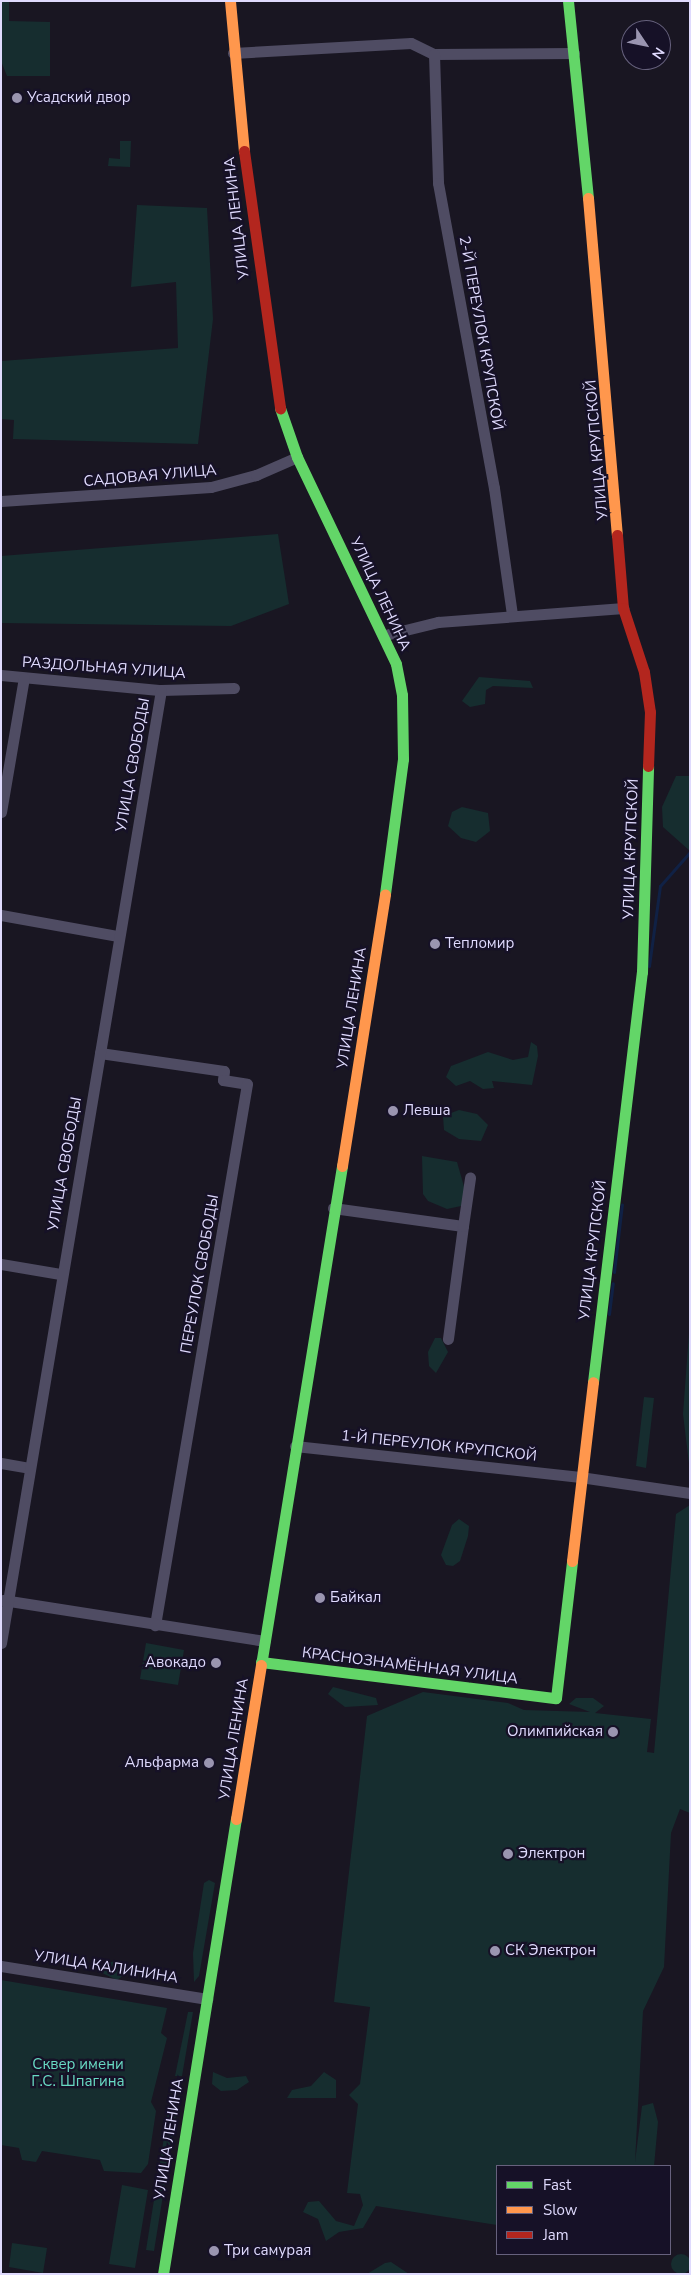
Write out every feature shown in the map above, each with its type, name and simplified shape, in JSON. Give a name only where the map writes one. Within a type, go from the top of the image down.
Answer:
[{"type":"street","name":"УЛИЦА ЛЕНИНА","points":[[162,2274],[400,803],[402,695],[385,635],[298,457],[278,403],[267,342],[234,53],[230,1]]},
{"type":"street","name":"УЛИЦА КРУПСКОЙ","points":[[556,1698],[580,1477],[642,972],[650,712],[644,672],[623,608],[623,565],[568,1]]},
{"type":"street","points":[[234,53],[411,43],[434,54],[574,53]]},
{"type":"street","name":"2-Й ПЕРЕУЛОК КРУПСКОЙ","points":[[434,54],[438,183],[494,488],[512,615]]},
{"type":"street","name":"САДОВАЯ УЛИЦА","points":[[1,501],[211,487],[256,475],[298,457]]},
{"type":"street","points":[[385,635],[438,622],[623,608]]},
{"type":"street","name":"РАЗДОЛЬНАЯ УЛИЦА","points":[[1,676],[161,690],[234,688]]},
{"type":"street","points":[[1,812],[24,678]]},
{"type":"street","name":"УЛИЦА СВОБОДЫ","points":[[1,1643],[5,1600],[161,690]]},
{"type":"street","points":[[1,915],[118,936]]},
{"type":"street","name":"ПЕРЕУЛОК СВОБОДЫ","points":[[100,1053],[224,1072],[223,1080],[247,1084],[155,1625]]},
{"type":"street","points":[[448,1338],[470,1178]]},
{"type":"street","points":[[333,1208],[463,1226]]},
{"type":"street","points":[[1,1264],[60,1274]]},
{"type":"street","name":"1-Й ПЕРЕУЛОК КРУПСКОЙ","points":[[295,1446],[580,1477],[690,1494]]},
{"type":"street","points":[[1,1463],[28,1468]]},
{"type":"street","points":[[5,1600],[264,1641]]},
{"type":"street","name":"КРАСНОЗНАМЁННАЯ УЛИЦА","points":[[261,1662],[556,1698]]},
{"type":"street","name":"УЛИЦА КАЛИНИНА","points":[[1,1966],[207,1999]]},
{"type":"green space","points":[[1,1],[9,1],[9,21],[50,22],[50,76],[7,76],[1,61]]},
{"type":"green space","points":[[120,141],[131,141],[130,167],[108,166],[109,158],[120,159]]},
{"type":"green space","points":[[137,205],[207,208],[213,319],[198,444],[13,439],[14,420],[1,419],[1,361],[178,348],[176,282],[131,287]]},
{"type":"green space","points":[[278,534],[289,604],[231,626],[1,623],[1,556]]},
{"type":"green space","points":[[479,677],[530,681],[533,688],[493,686],[486,690],[485,704],[470,707],[462,701]]},
{"type":"green space","points":[[676,776],[690,776],[690,851],[663,827],[662,807]]},
{"type":"green space","points":[[462,807],[488,813],[490,831],[476,842],[461,838],[448,826],[452,812]]},
{"type":"green space","points":[[531,1042],[537,1046],[538,1056],[532,1085],[492,1081],[494,1088],[483,1089],[470,1081],[456,1086],[446,1077],[451,1066],[488,1052],[513,1060],[528,1057]]},
{"type":"green space","points":[[459,1110],[477,1114],[488,1125],[481,1141],[459,1139],[444,1130],[443,1116]]},
{"type":"green space","points":[[422,1156],[457,1162],[467,1197],[461,1206],[447,1209],[428,1201],[423,1194]]},
{"type":"green space","points":[[690,1320],[690,1472],[683,1414]]},
{"type":"green space","points":[[435,1338],[441,1338],[448,1352],[436,1373],[429,1366],[428,1352]]},
{"type":"green space","points":[[644,1397],[654,1398],[646,1468],[636,1466]]},
{"type":"green space","name":"СК Электрон","points":[[690,1505],[690,1813],[680,1809],[671,1833],[664,1967],[643,2011],[635,2162],[642,2106],[653,2103],[658,2122],[654,2165],[496,2165],[496,2225],[376,2206],[363,2228],[339,2232],[326,2241],[318,2219],[303,2212],[308,2202],[319,2201],[336,2221],[354,2226],[363,2205],[360,2194],[347,2193],[358,2104],[349,2095],[360,2084],[370,2007],[334,2002],[367,1716],[423,1692],[508,1703],[524,1710],[590,1712],[569,1704],[576,1698],[593,1698],[604,1706],[595,1713],[651,1719],[647,1752],[654,1753],[676,1514]]},
{"type":"green space","points":[[459,1519],[469,1526],[468,1536],[460,1561],[453,1566],[446,1565],[441,1555],[452,1525]]},
{"type":"green space","points":[[146,1643],[184,1650],[178,1685],[140,1679]]},
{"type":"green space","points":[[333,1687],[376,1698],[378,1705],[345,1707],[328,1694]]},
{"type":"green space","points":[[209,1880],[215,1883],[199,1976],[194,1982],[193,1953],[204,1883]]},
{"type":"green space","points":[[115,1961],[123,1967],[124,1975],[117,1980],[100,1972],[104,1964]]},
{"type":"green space","name":"Сквер имени Г.С. Шпагина","points":[[1,1980],[167,2008],[161,2033],[167,2038],[151,2102],[156,2111],[148,2164],[141,2173],[104,2171],[100,2160],[42,2151],[36,2162],[22,2160],[19,2148],[1,2145]]},
{"type":"green space","points":[[188,2012],[193,2012],[182,2076],[175,2076]]},
{"type":"green space","points":[[213,2072],[227,2078],[246,2076],[249,2082],[237,2090],[221,2091],[212,2084]]},
{"type":"green space","points":[[324,2072],[336,2080],[336,2098],[287,2098],[292,2090],[311,2086]]},
{"type":"green space","points":[[169,2106],[177,2108],[154,2251],[146,2250]]},
{"type":"green space","points":[[122,2185],[148,2190],[135,2268],[109,2264]]},
{"type":"green space","points":[[12,2243],[47,2248],[43,2273],[9,2267]]},
{"type":"green space","points":[[677,2254],[685,2254],[691,2260],[691,2268],[685,2274],[677,2274],[671,2268],[671,2260]]},
{"type":"green space","points":[[391,2262],[409,2274],[367,2274],[385,2263]]},
{"type":"waterway","points":[[649,966],[660,886],[690,852]]},
{"type":"waterway","points":[[614,1272],[622,1204]]},
{"type":"waterway","points":[[609,1314],[613,1283]]},
{"type":"traffic: fast","points":[[568,1],[588,198]]},
{"type":"traffic: fast","points":[[280,408],[297,457],[396,664],[402,695],[403,759],[385,894]]},
{"type":"traffic: fast","points":[[593,1382],[642,972],[648,766]]},
{"type":"traffic: fast","points":[[261,1665],[342,1166]]},
{"type":"traffic: fast","points":[[261,1662],[556,1698],[572,1561]]},
{"type":"traffic: fast","points":[[163,2274],[236,1819]]},
{"type":"traffic: slow","points":[[230,1],[244,151]]},
{"type":"traffic: slow","points":[[588,198],[617,535]]},
{"type":"traffic: slow","points":[[342,1166],[385,894]]},
{"type":"traffic: slow","points":[[572,1561],[593,1382]]},
{"type":"traffic: slow","points":[[236,1819],[261,1665]]},
{"type":"traffic: jam","points":[[244,151],[280,408]]},
{"type":"traffic: jam","points":[[617,535],[623,608],[644,672],[650,712],[648,766]]},
{"type":"place","name":"Усадский двор","points":[[17,98]]},
{"type":"place","name":"Тепломир","points":[[435,944]]},
{"type":"place","name":"Левша","points":[[393,1111]]},
{"type":"place","name":"Байкал","points":[[320,1598]]},
{"type":"place","name":"Авокадо","points":[[216,1663]]},
{"type":"place","name":"Олимпийская","points":[[613,1732]]},
{"type":"place","name":"Альфарма","points":[[209,1763]]},
{"type":"place","name":"Электрон","points":[[508,1854]]},
{"type":"place","name":"СК Электрон","points":[[495,1951]]},
{"type":"place","name":"Три самурая","points":[[214,2251]]}]
